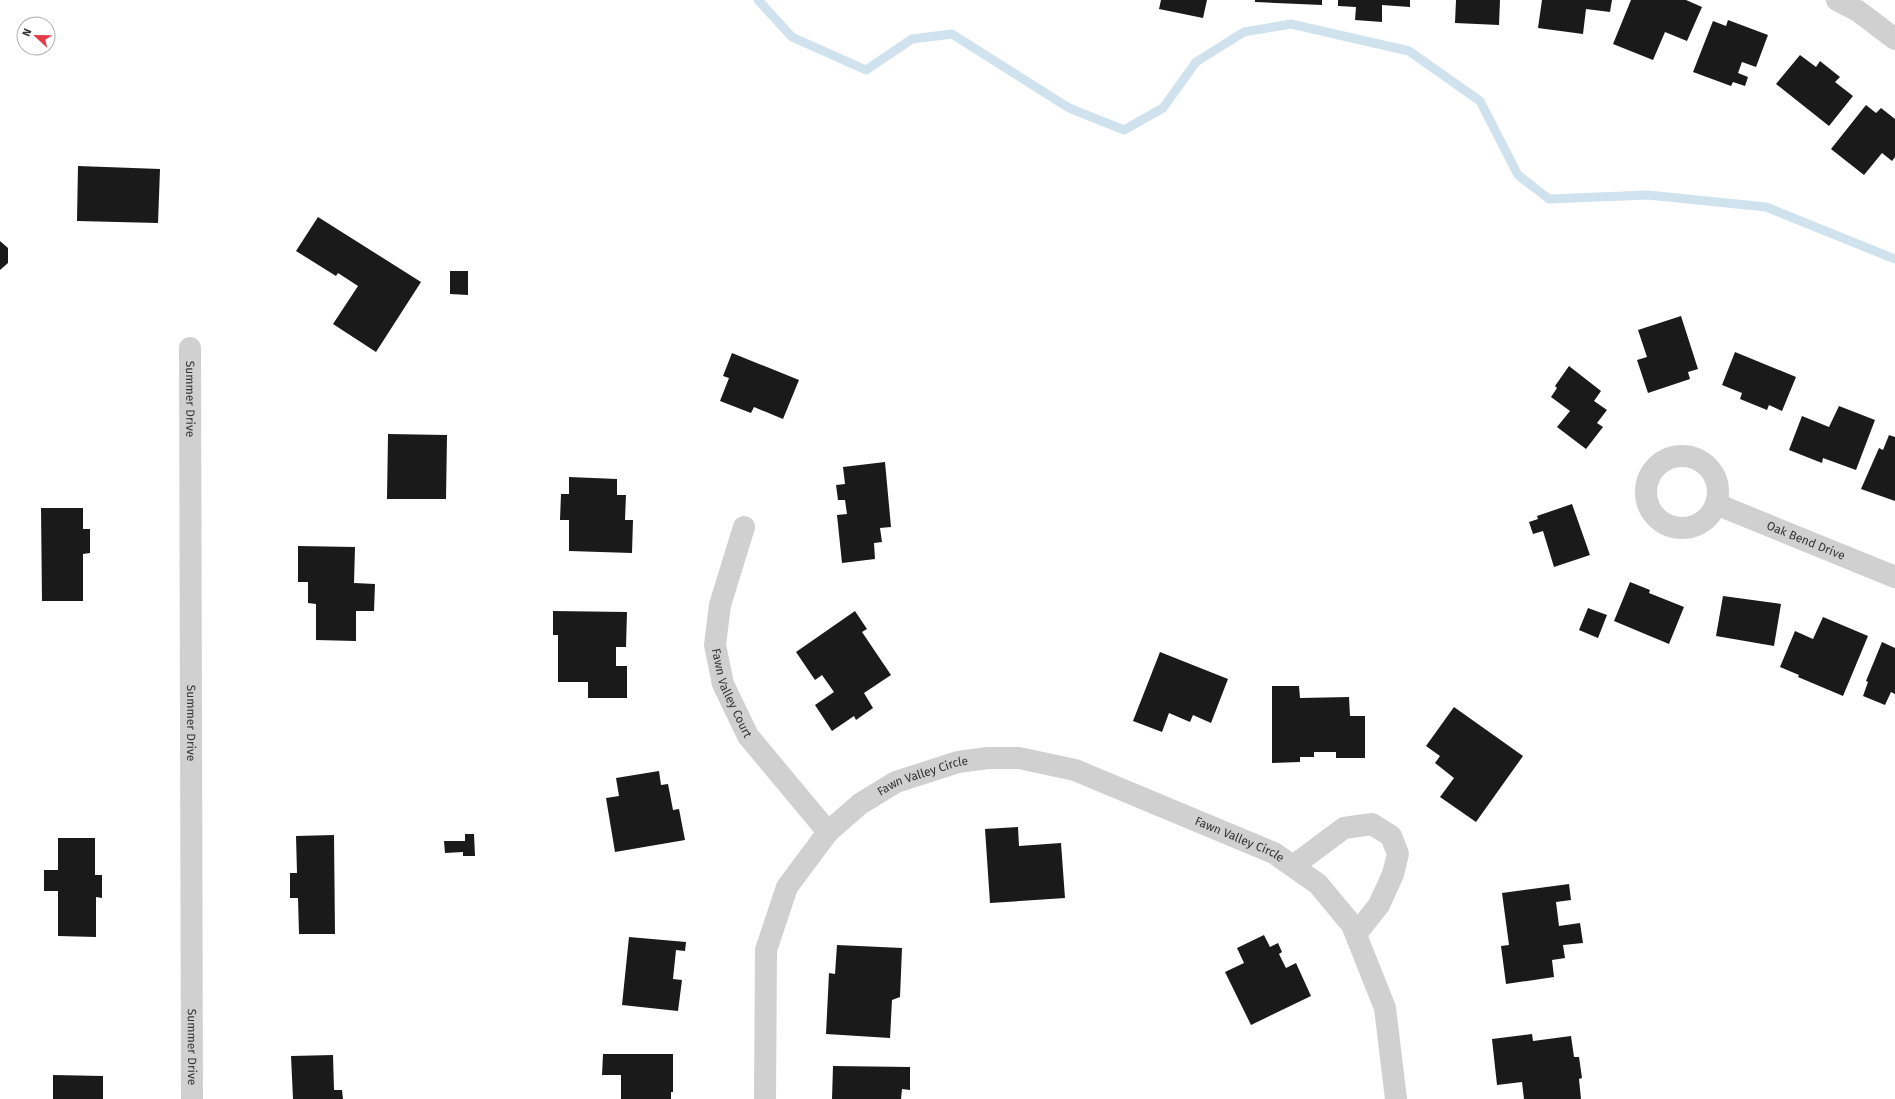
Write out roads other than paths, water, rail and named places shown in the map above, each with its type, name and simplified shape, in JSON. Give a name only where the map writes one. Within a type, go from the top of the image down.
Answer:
[{"type":"street","points":[[1837,0],[1858,11],[1895,39]]},
{"type":"street","name":"Summer Drive","points":[[190,348],[192,1099]]},
{"type":"street","name":"Oak Bend Drive","points":[[1716,504],[1895,577]]},
{"type":"street","name":"Fawn Valley Court","points":[[744,528],[720,605],[715,646],[723,684],[748,736],[828,832]]},
{"type":"street","name":"Fawn Valley Circle","points":[[765,1099],[766,950],[786,887],[828,832],[860,804],[896,782],[958,762],[988,758],[1019,758],[1075,770],[1274,853],[1318,884],[1352,925],[1385,1008],[1396,1099]]},
{"type":"street","name":"Fawn Valley Circle","points":[[1293,866],[1344,828],[1372,824],[1391,836],[1398,854],[1393,874],[1379,905],[1356,934]]},
{"type":"waterway","points":[[758,0],[792,37],[866,70],[912,39],[952,34],[1069,108],[1124,130],[1163,108],[1196,62],[1244,32],[1291,24],[1409,51],[1480,101],[1518,175],[1549,199],[1648,195],[1766,207],[1895,259]]}]
